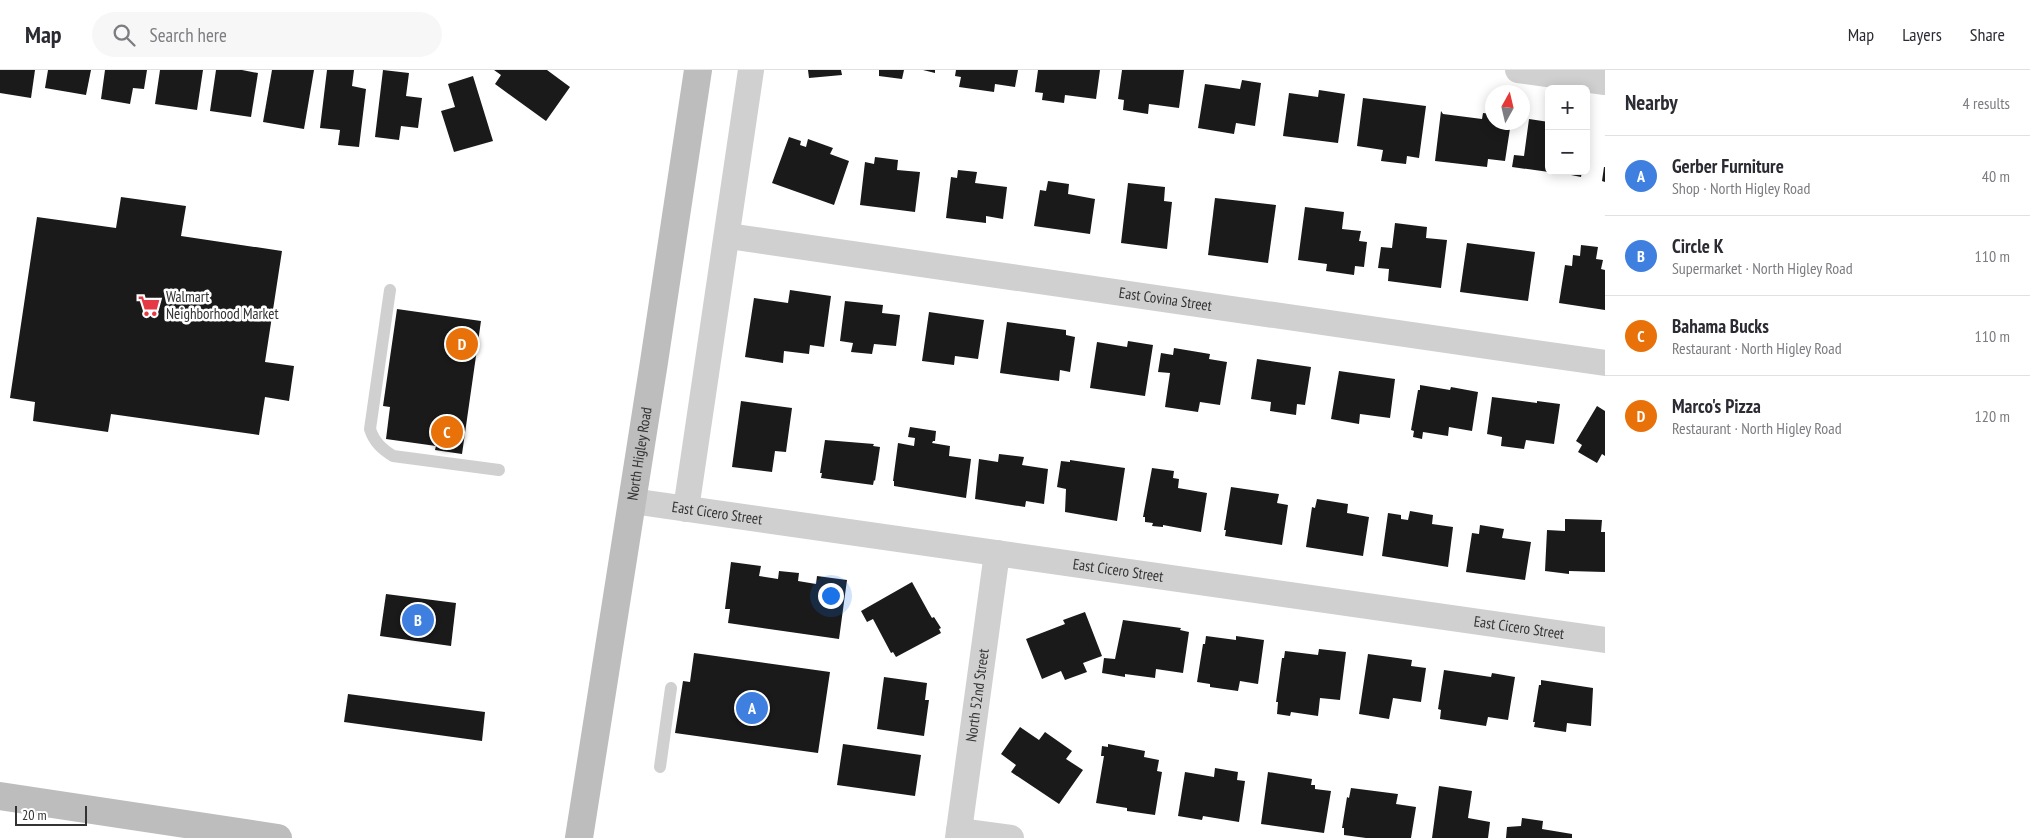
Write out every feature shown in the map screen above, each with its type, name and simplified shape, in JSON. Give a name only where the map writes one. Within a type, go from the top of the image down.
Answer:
[{"type":"main road","name":"North Higley Road","points":[[579,838],[698,70]]},
{"type":"main road","points":[[0,796],[278,838]]},
{"type":"street","points":[[686,509],[728,236],[751,70]]},
{"type":"street","points":[[1518,70],[1605,82]]},
{"type":"street","name":"East Covina Street","points":[[728,236],[1605,363]]},
{"type":"street","name":"East Cicero Street","points":[[632,501],[1605,640]]},
{"type":"street","name":"North 52nd Street","points":[[958,834],[997,553]]},
{"type":"street","points":[[958,834],[1011,838]]},
{"type":"lane","points":[[390,290],[370,429],[373,437],[381,448],[393,456],[499,470]]},
{"type":"lane","points":[[660,768],[671,688]]},
{"type":"building","points":[[0,70],[35,70],[31,98],[0,93]]},
{"type":"building","points":[[48,70],[91,70],[86,95],[45,88]]},
{"type":"building","points":[[105,70],[147,70],[144,89],[133,88],[130,104],[101,99]]},
{"type":"building","points":[[160,70],[203,70],[197,110],[155,104]]},
{"type":"building","points":[[216,70],[242,70],[258,73],[251,117],[210,111]]},
{"type":"building","points":[[272,70],[314,70],[304,129],[263,122]]},
{"type":"building","points":[[327,70],[354,70],[352,86],[366,89],[359,147],[338,145],[340,130],[320,128]]},
{"type":"building","points":[[383,70],[409,73],[406,96],[422,98],[418,128],[401,126],[399,140],[375,137]]},
{"type":"building","points":[[494,70],[547,70],[570,87],[546,121],[495,84],[501,75]]},
{"type":"building","points":[[808,70],[841,70],[842,75],[809,78]]},
{"type":"building","points":[[879,70],[904,70],[902,79],[879,76]]},
{"type":"building","points":[[923,70],[935,70],[935,73]]},
{"type":"building","points":[[956,70],[1018,70],[1015,87],[995,84],[994,92],[959,87],[961,77],[955,76]]},
{"type":"building","points":[[1038,70],[1100,70],[1096,99],[1065,95],[1064,103],[1042,100],[1043,93],[1035,92]]},
{"type":"building","points":[[1122,70],[1184,70],[1179,108],[1149,104],[1148,114],[1123,110],[1124,100],[1118,99]]},
{"type":"building","points":[[473,76],[493,141],[454,152],[441,111],[455,107],[448,84]]},
{"type":"building","points":[[1242,80],[1261,83],[1255,126],[1236,123],[1234,134],[1198,128],[1205,84],[1240,89]]},
{"type":"building","points":[[1319,90],[1345,94],[1338,143],[1283,136],[1289,93],[1318,97]]},
{"type":"building","points":[[1363,98],[1426,106],[1419,158],[1407,156],[1406,164],[1381,161],[1383,150],[1357,146]]},
{"type":"building","points":[[1441,111],[1443,114],[1482,119],[1483,113],[1485,113],[1485,130],[1510,130],[1505,161],[1488,159],[1487,167],[1435,161]]},
{"type":"building","points":[[1530,119],[1545,121],[1545,171],[1512,167],[1514,155],[1524,156],[1528,130],[1530,130]]},
{"type":"building","points":[[789,137],[801,141],[800,145],[806,147],[808,139],[833,148],[830,154],[849,161],[834,205],[772,183]]},
{"type":"building","points":[[875,157],[898,160],[897,170],[920,172],[915,212],[860,205],[865,162],[874,164]]},
{"type":"building","points":[[1605,167],[1605,182],[1602,181]]},
{"type":"building","points":[[958,170],[977,172],[975,183],[1007,187],[1003,219],[986,216],[986,223],[946,218],[951,177],[957,178]]},
{"type":"building","points":[[1048,181],[1069,184],[1068,194],[1095,199],[1090,234],[1034,226],[1040,190],[1046,191]]},
{"type":"building","points":[[1128,183],[1165,187],[1164,201],[1172,202],[1167,249],[1121,243]]},
{"type":"building","name":"Walmart Neighborhood Market","points":[[121,197],[186,206],[181,236],[282,251],[265,362],[294,366],[289,401],[265,397],[259,435],[111,414],[108,432],[33,421],[35,402],[10,398],[37,217],[116,228]]},
{"type":"building","points":[[1215,198],[1276,205],[1268,263],[1208,255]]},
{"type":"building","points":[[1305,207],[1344,212],[1342,229],[1361,231],[1359,241],[1367,242],[1364,267],[1355,266],[1354,275],[1326,271],[1327,264],[1298,260]]},
{"type":"building","points":[[1395,223],[1427,227],[1426,238],[1447,240],[1441,288],[1388,281],[1389,269],[1378,268],[1381,247],[1392,248]]},
{"type":"building","points":[[1467,243],[1535,252],[1528,301],[1460,292]]},
{"type":"building","points":[[1581,245],[1598,247],[1596,259],[1603,260],[1601,269],[1605,270],[1605,310],[1559,303],[1565,265],[1572,266],[1573,255],[1580,256]]},
{"type":"building","points":[[790,290],[831,296],[824,347],[810,345],[809,354],[784,351],[783,363],[745,357],[754,298],[788,303]]},
{"type":"building","points":[[845,301],[883,305],[882,313],[900,315],[896,346],[874,344],[872,354],[851,352],[853,343],[840,341]]},
{"type":"building","points":[[397,309],[481,321],[462,454],[435,450],[436,446],[386,439],[390,407],[383,406]]},
{"type":"building","points":[[929,312],[984,320],[978,359],[955,356],[954,365],[922,361]]},
{"type":"building","points":[[1007,322],[1066,330],[1066,335],[1075,337],[1070,372],[1060,370],[1059,381],[1000,373]]},
{"type":"building","points":[[1128,341],[1153,345],[1145,396],[1090,388],[1097,342],[1127,347]]},
{"type":"building","points":[[1174,348],[1210,354],[1209,359],[1227,362],[1220,405],[1200,402],[1198,412],[1165,407],[1170,373],[1158,372],[1161,353],[1173,355]]},
{"type":"building","points":[[1257,359],[1311,367],[1305,405],[1297,404],[1296,415],[1270,411],[1271,402],[1251,399]]},
{"type":"building","points":[[1339,371],[1395,379],[1390,418],[1360,414],[1359,424],[1331,419]]},
{"type":"building","points":[[1420,385],[1450,390],[1451,387],[1478,392],[1472,431],[1449,427],[1448,436],[1423,432],[1422,439],[1413,437],[1414,431],[1411,430]]},
{"type":"building","points":[[1492,397],[1560,404],[1554,444],[1526,440],[1524,449],[1501,446],[1502,437],[1487,434]]},
{"type":"building","points":[[741,401],[792,408],[786,452],[775,451],[772,472],[732,467]]},
{"type":"building","points":[[1597,406],[1605,411],[1605,456],[1602,454],[1597,463],[1578,452],[1582,445],[1576,441]]},
{"type":"building","points":[[910,427],[936,431],[935,441],[932,443],[950,446],[949,456],[971,459],[966,498],[894,486],[898,443],[914,446],[915,438],[908,437]]},
{"type":"building","points":[[825,440],[874,444],[873,446],[880,447],[873,485],[821,478],[822,473],[820,473]]},
{"type":"building","points":[[999,454],[1024,457],[1022,465],[1048,469],[1044,504],[1026,501],[1025,507],[975,499],[979,459],[998,462]]},
{"type":"building","points":[[1070,460],[1125,468],[1117,521],[1065,512],[1066,489],[1057,487],[1061,461],[1070,462]]},
{"type":"building","points":[[1152,468],[1174,471],[1173,478],[1179,479],[1178,488],[1207,493],[1201,532],[1163,525],[1163,527],[1152,526],[1153,523],[1145,522],[1145,517],[1143,517]]},
{"type":"building","points":[[1231,487],[1279,494],[1277,503],[1288,505],[1282,545],[1225,536],[1226,530],[1224,530]]},
{"type":"building","points":[[1317,499],[1348,504],[1347,513],[1369,517],[1363,556],[1306,547],[1312,507],[1315,508]]},
{"type":"building","points":[[1410,511],[1433,515],[1432,524],[1453,527],[1448,567],[1382,556],[1388,513],[1401,515],[1401,519],[1408,520]]},
{"type":"building","points":[[1565,519],[1602,520],[1601,532],[1605,532],[1605,572],[1569,571],[1569,574],[1545,571],[1547,530],[1565,531]]},
{"type":"building","points":[[1480,525],[1504,529],[1502,538],[1531,542],[1525,580],[1466,572],[1472,533],[1479,534]]},
{"type":"building","points":[[731,562],[761,566],[759,576],[778,579],[779,571],[799,573],[798,581],[816,584],[817,576],[847,580],[839,639],[728,623],[730,609],[725,609]]},
{"type":"building","points":[[912,582],[932,618],[934,617],[941,628],[939,629],[941,633],[896,657],[893,652],[891,653],[873,619],[867,622],[861,611]]},
{"type":"building","points":[[386,594],[456,603],[451,646],[380,636]]},
{"type":"building","points":[[1085,612],[1102,656],[1083,663],[1087,672],[1065,680],[1061,671],[1042,679],[1026,639],[1065,624],[1063,620]]},
{"type":"building","points":[[1123,620],[1181,628],[1180,630],[1189,632],[1183,673],[1156,669],[1155,678],[1125,674],[1125,677],[1102,673],[1104,658],[1115,659]]},
{"type":"building","points":[[1206,636],[1236,640],[1236,636],[1264,640],[1258,684],[1240,681],[1238,691],[1210,687],[1210,684],[1197,682]]},
{"type":"building","points":[[1319,649],[1346,652],[1340,700],[1320,698],[1318,716],[1291,712],[1290,716],[1277,714],[1278,702],[1276,702],[1282,658],[1284,658],[1285,651],[1318,655]]},
{"type":"building","points":[[694,653],[830,672],[818,753],[675,733],[683,681],[690,682]]},
{"type":"building","points":[[1368,654],[1412,660],[1411,666],[1426,668],[1421,702],[1393,698],[1389,719],[1359,714]]},
{"type":"building","points":[[1444,670],[1491,677],[1492,673],[1515,677],[1508,720],[1488,717],[1486,726],[1440,719],[1441,710],[1438,709]]},
{"type":"building","points":[[884,677],[927,683],[925,700],[929,700],[924,736],[877,729]]},
{"type":"building","points":[[1541,680],[1593,688],[1591,726],[1567,723],[1566,732],[1534,727],[1535,722],[1533,722]]},
{"type":"building","points":[[348,694],[485,712],[482,741],[344,722]]},
{"type":"building","points":[[1020,727],[1039,740],[1045,732],[1072,751],[1066,759],[1083,770],[1059,804],[1011,772],[1016,765],[1001,754]]},
{"type":"building","points":[[843,744],[921,755],[915,796],[837,785]]},
{"type":"building","points":[[1108,744],[1145,751],[1144,757],[1159,760],[1157,771],[1162,772],[1155,815],[1127,811],[1127,808],[1096,803],[1104,756],[1101,756],[1102,746],[1108,747]]},
{"type":"building","points":[[1215,768],[1238,772],[1237,780],[1245,781],[1239,822],[1203,816],[1202,820],[1178,816],[1185,772],[1214,777]]},
{"type":"building","points":[[1268,772],[1312,779],[1311,785],[1315,785],[1315,789],[1331,791],[1324,833],[1261,824]]},
{"type":"building","points":[[1439,786],[1472,791],[1468,818],[1490,822],[1488,838],[1432,838]]},
{"type":"building","points":[[1351,788],[1398,794],[1396,804],[1416,807],[1411,838],[1366,838],[1344,835],[1344,828],[1342,828],[1347,797],[1349,798]]},
{"type":"building","points":[[1522,818],[1543,821],[1542,829],[1572,834],[1572,838],[1506,838],[1507,827],[1521,826]]},
{"type":"place","name":"Walmart Neighborhood Market","points":[[149,306]]},
{"type":"place","name":"Marco's Pizza","points":[[462,344]]},
{"type":"place","name":"Bahama Bucks","points":[[447,432]]},
{"type":"place","name":"Circle K","points":[[418,620]]},
{"type":"place","name":"Gerber Furniture","points":[[752,708]]}]
